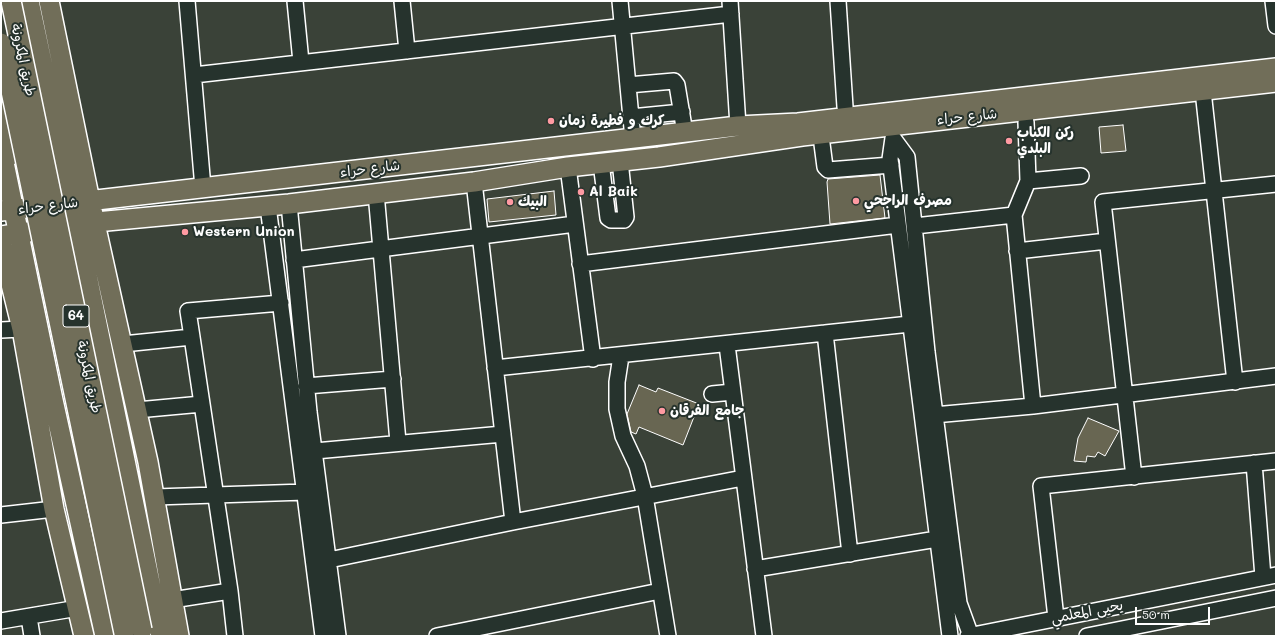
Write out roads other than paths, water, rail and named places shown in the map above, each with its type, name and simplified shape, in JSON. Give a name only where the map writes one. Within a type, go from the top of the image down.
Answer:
[{"type":"main road","name":"طريق المكرونة","points":[[11,1],[133,634]]},
{"type":"main road","points":[[49,1],[81,202],[76,225],[161,636]]},
{"type":"main road","points":[[34,6],[81,202],[96,222],[148,462],[179,636]]},
{"type":"main road","points":[[1,112],[12,151],[22,157],[35,157],[41,154],[50,140],[34,6]]},
{"type":"main road","name":"طريق المكرونة","points":[[1,43],[133,634]]},
{"type":"main road","name":"شارع حراء","points":[[7,211],[685,133],[738,126],[789,115],[845,107],[1276,58]]},
{"type":"main road","name":"شارع حراء","points":[[659,157],[800,129],[1276,68]]},
{"type":"main road","name":"شارع حراء","points":[[738,126],[800,129],[1276,82]]},
{"type":"main road","name":"شارع حراء","points":[[10,235],[96,222],[289,204],[474,182],[601,163],[893,138],[1276,90]]},
{"type":"main road","points":[[1,148],[10,235],[50,382],[105,636]]},
{"type":"main road","points":[[1,243],[22,329],[54,509],[84,636]]},
{"type":"main road","points":[[50,382],[40,296],[45,287],[55,282],[67,283],[81,290],[106,370]]},
{"type":"main road","points":[[127,466],[148,462]]},
{"type":"main road","points":[[62,538],[82,532]]},
{"type":"street","points":[[187,1],[203,188]]},
{"type":"street","points":[[296,1],[301,62]]},
{"type":"street","points":[[402,1],[407,51]]},
{"type":"street","points":[[620,1],[633,139]]},
{"type":"street","points":[[838,1],[845,107]]},
{"type":"street","points":[[1273,1],[1276,26]]},
{"type":"street","points":[[194,75],[622,27],[731,8],[738,126]]},
{"type":"street","points":[[628,84],[674,81],[677,85],[685,133]]},
{"type":"street","points":[[1204,100],[1215,190],[1234,382]]},
{"type":"street","points":[[631,117],[682,112]]},
{"type":"street","points":[[1026,122],[1028,181],[1014,215],[1033,406]]},
{"type":"street","points":[[893,138],[890,159],[910,324],[921,352],[934,415],[959,603],[969,636]]},
{"type":"street","points":[[893,138],[907,157],[915,226],[921,352],[937,539],[950,636]]},
{"type":"street","points":[[822,144],[825,167],[828,170],[891,165]]},
{"type":"street","points":[[601,163],[608,218],[611,220],[624,220],[626,217],[620,161]]},
{"type":"street","points":[[568,167],[593,359]]},
{"type":"street","points":[[1028,181],[1081,176]]},
{"type":"street","points":[[474,182],[513,522]]},
{"type":"street","points":[[1134,477],[1103,202],[1276,184]]},
{"type":"street","points":[[604,187],[623,186]]},
{"type":"street","points":[[376,193],[398,442]]},
{"type":"street","points":[[289,204],[306,386],[302,414],[315,450],[338,636]]},
{"type":"street","points":[[268,206],[281,303],[302,414],[305,492],[323,636]]},
{"type":"street","points":[[915,226],[1014,215]]},
{"type":"street","points":[[294,260],[575,224]]},
{"type":"street","points":[[580,264],[898,225]]},
{"type":"street","points":[[1017,251],[1107,241]]},
{"type":"street","points":[[235,636],[216,494],[188,311],[281,303]]},
{"type":"street","points":[[495,368],[727,345],[910,324]]},
{"type":"street","points":[[1,330],[22,329]]},
{"type":"street","points":[[825,333],[850,554]]},
{"type":"street","points":[[123,344],[192,337]]},
{"type":"street","points":[[727,345],[764,636]]},
{"type":"street","points":[[621,356],[617,382],[617,409],[623,436],[637,466],[645,496],[668,636]]},
{"type":"street","points":[[934,415],[1033,406],[1276,376]]},
{"type":"street","points":[[306,386],[392,379]]},
{"type":"street","points":[[712,394],[733,392]]},
{"type":"street","points":[[137,410],[202,404]]},
{"type":"street","points":[[315,450],[503,434]]},
{"type":"street","points":[[1056,618],[1041,486],[1276,461]]},
{"type":"street","points":[[1254,463],[1269,576]]},
{"type":"street","points":[[329,560],[513,522],[744,478]]},
{"type":"street","points":[[155,497],[305,492]]},
{"type":"street","points":[[1,516],[54,509]]},
{"type":"street","points":[[755,570],[937,539]]},
{"type":"street","name":"يحيى المعلمي","points":[[969,636],[1269,576]]},
{"type":"street","points":[[437,636],[660,590]]},
{"type":"street","points":[[172,600],[230,591]]},
{"type":"street","name":"يحيى المعلمي","points":[[1087,636],[1276,598]]},
{"type":"street","points":[[946,611],[955,616],[959,603]]},
{"type":"street","points":[[1,621],[78,608]]},
{"type":"street","points":[[29,616],[32,636]]},
{"type":"place","name":"كرك و فطيرة زمان","points":[[551,121]]},
{"type":"place","name":"ركن الكباب البلدي","points":[[1009,141]]},
{"type":"place","name":"Al Baik","points":[[581,192]]},
{"type":"place","name":"مصرف الراجحي","points":[[856,201]]},
{"type":"place","name":"البيك","points":[[510,202]]},
{"type":"place","name":"Western Union","points":[[185,232]]},
{"type":"place","name":"جامع الفرقان","points":[[662,411]]}]
